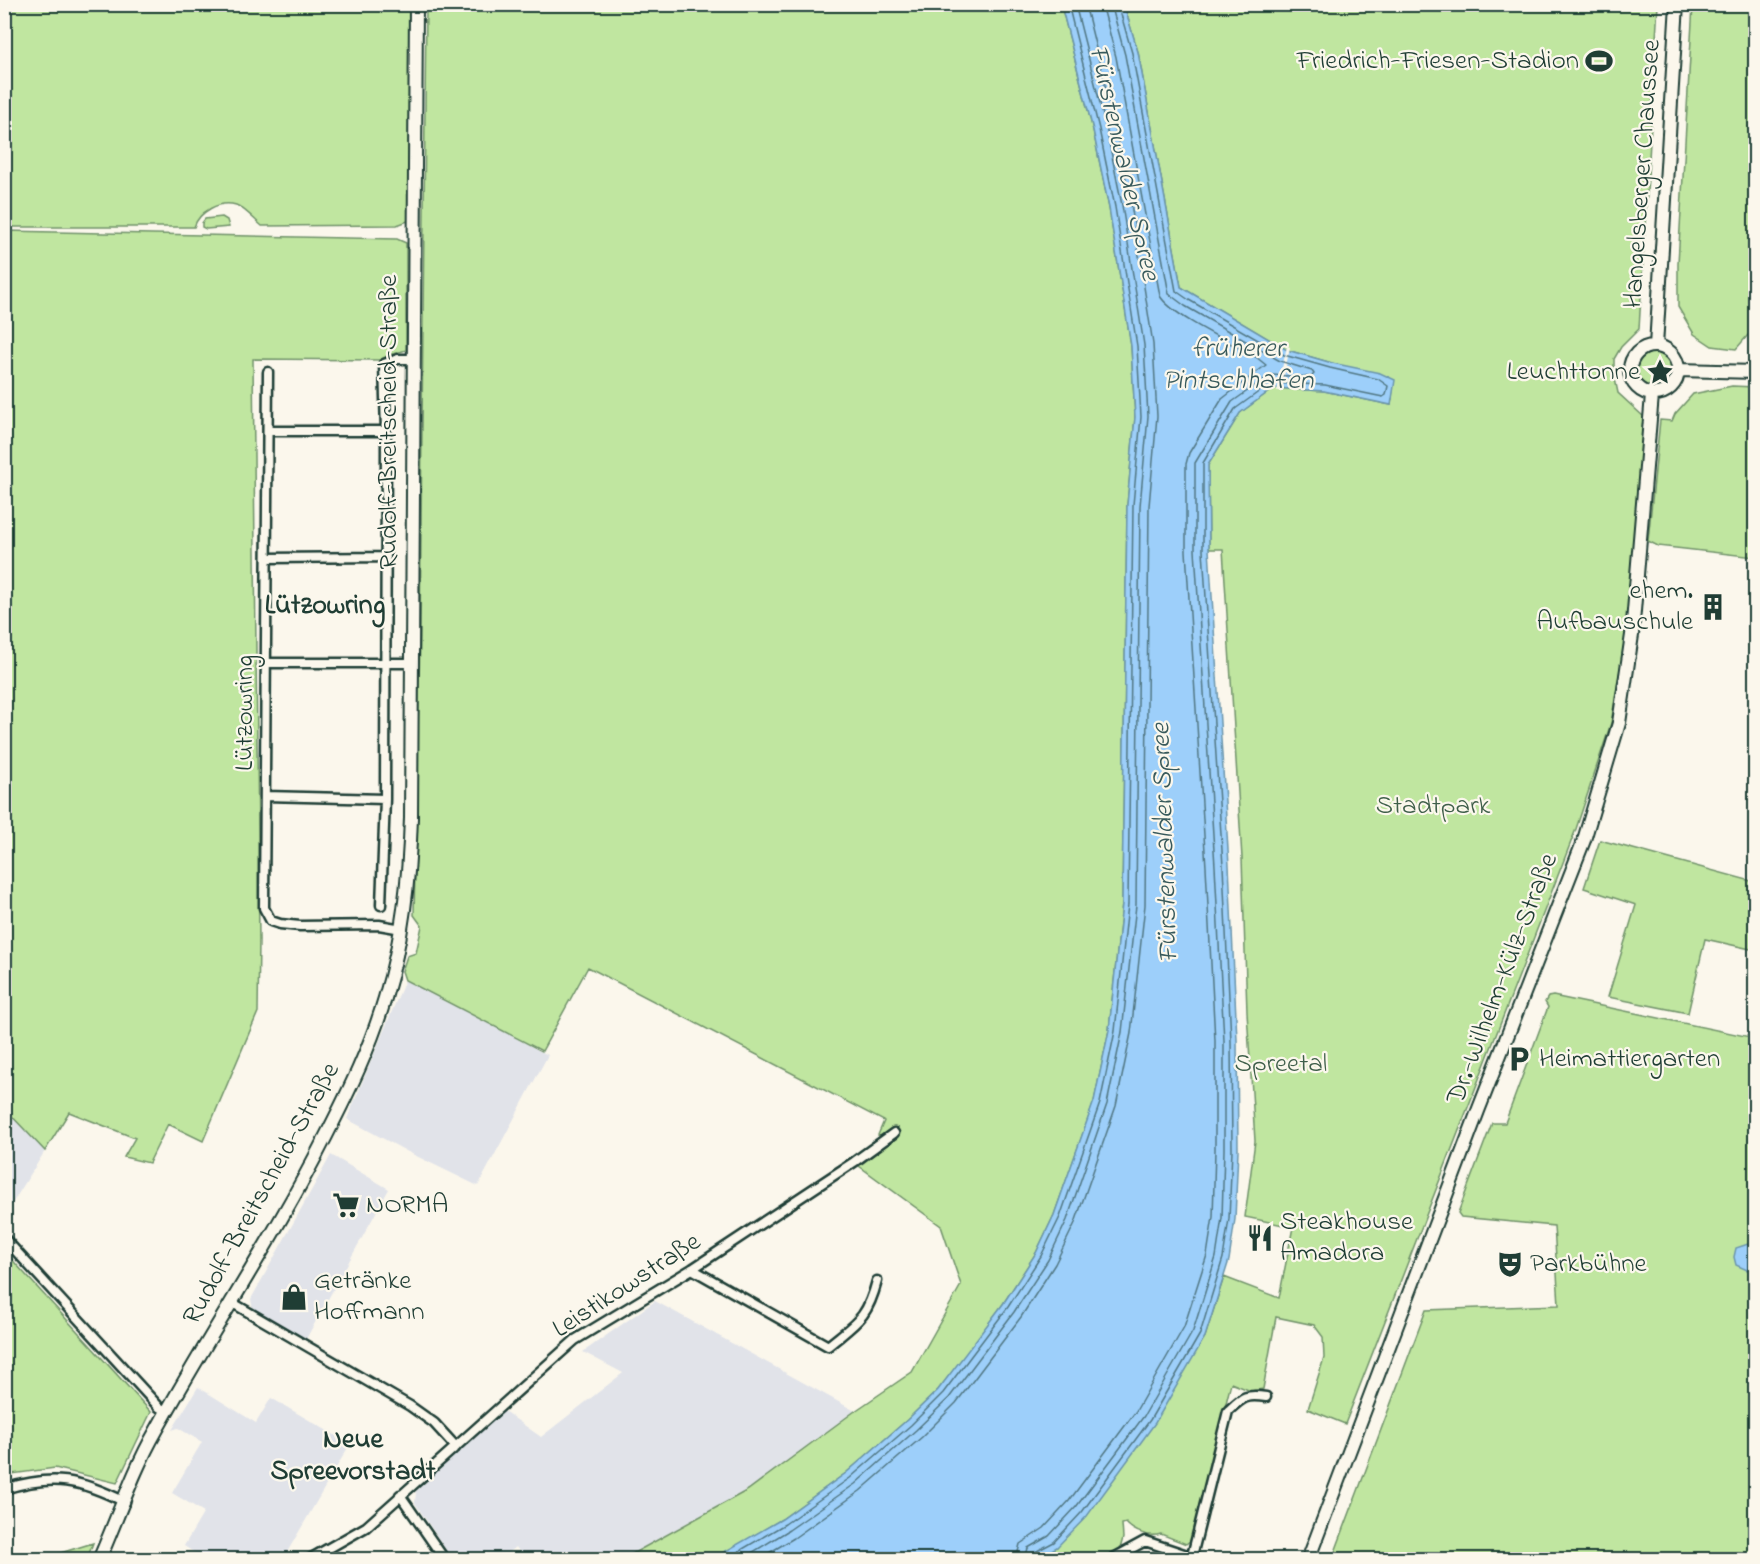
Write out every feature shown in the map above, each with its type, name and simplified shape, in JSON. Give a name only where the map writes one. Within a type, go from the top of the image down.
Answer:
[{"type":"main road","name":"Rudolf-Breitscheid-Straße","points":[[99,1560],[148,1446],[276,1229],[358,1070],[385,999],[402,929],[409,866],[411,819],[416,4]]},
{"type":"main road","name":"Hangelsberger Chaussee","points":[[1656,346],[1677,4]]},
{"type":"main road","points":[[1656,346],[1670,352],[1675,358],[1678,370],[1676,381],[1671,387],[1665,392],[1653,395],[1642,392],[1636,387],[1629,371],[1634,356],[1640,350],[1656,346]]},
{"type":"main road","points":[[1678,370],[1755,372]]},
{"type":"main road","name":"Dr.-Wilhelm-Külz-Straße","points":[[1308,1560],[1498,1059],[1584,840],[1619,723],[1632,635],[1653,395]]},
{"type":"street","points":[[381,905],[385,799],[386,662],[384,364],[398,359],[413,359]]},
{"type":"street","name":"Lützowring","points":[[268,372],[264,905],[271,921],[280,924],[379,925],[402,929]]},
{"type":"street","points":[[269,431],[386,431]]},
{"type":"street","points":[[267,558],[386,557]]},
{"type":"street","points":[[266,663],[411,663]]},
{"type":"street","points":[[265,796],[385,799]]},
{"type":"street","name":"Leistikowstraße","points":[[308,1560],[366,1527],[575,1341],[692,1269],[854,1162],[894,1132]]},
{"type":"street","points":[[4,1238],[159,1407],[167,1412]]},
{"type":"street","points":[[692,1269],[828,1346],[859,1321],[871,1304],[877,1281]]},
{"type":"street","points":[[231,1302],[410,1406],[434,1423],[456,1447]]},
{"type":"street","points":[[1110,1560],[1145,1541],[1195,1558],[1228,1411],[1244,1397],[1251,1395],[1266,1397]]},
{"type":"street","points":[[4,1489],[33,1481],[65,1480],[80,1483],[125,1502]]},
{"type":"street","points":[[400,1495],[445,1560]]},
{"type":"shaded area","points":[[405,980],[548,1055],[478,1186],[347,1119]]},
{"type":"shaded area","points":[[5,1109],[45,1151],[5,1215]]},
{"type":"shaded area","points":[[331,1155],[389,1189],[306,1339],[253,1310],[251,1299]]},
{"type":"shaded area","points":[[655,1301],[855,1411],[748,1490],[623,1559],[525,1559],[516,1547],[501,1559],[452,1559],[415,1503],[416,1491],[504,1411],[541,1437],[623,1373],[583,1352]]},
{"type":"shaded area","points":[[198,1387],[256,1423],[271,1398],[350,1444],[286,1554],[289,1559],[205,1559],[184,1546],[204,1512],[172,1493],[202,1442],[178,1428],[172,1430]]},
{"type":"green space","points":[[5,4],[409,5],[408,221],[397,225],[262,226],[236,205],[223,204],[210,208],[200,217],[194,227],[5,227]]},
{"type":"green space","points":[[426,5],[1061,5],[1093,130],[1109,208],[1131,346],[1135,417],[1127,505],[1122,904],[1109,1030],[1094,1102],[1054,1215],[1036,1253],[1003,1304],[938,1390],[846,1473],[782,1519],[710,1559],[623,1559],[748,1490],[912,1372],[961,1285],[941,1226],[859,1166],[892,1141],[878,1135],[884,1121],[588,967],[542,1051],[405,980],[402,971],[407,956],[416,953],[422,926],[414,915],[420,637]]},
{"type":"green space","points":[[1124,5],[1658,5],[1639,329],[1621,347],[1614,359],[1618,393],[1644,417],[1627,628],[1611,723],[1576,829],[1345,1424],[1308,1409],[1324,1358],[1323,1337],[1314,1325],[1276,1317],[1263,1389],[1251,1391],[1231,1383],[1192,1539],[1186,1544],[1161,1534],[1147,1535],[1126,1523],[1122,1524],[1123,1538],[1120,1549],[1101,1559],[1034,1560],[1057,1547],[1205,1337],[1224,1277],[1279,1298],[1293,1227],[1245,1217],[1255,1141],[1247,1012],[1242,858],[1223,549],[1209,549],[1208,465],[1240,413],[1274,388],[1324,391],[1391,405],[1394,381],[1287,350],[1181,287],[1138,52]]},
{"type":"green space","points":[[1693,5],[1755,5],[1755,336],[1748,335],[1736,349],[1712,346],[1694,334],[1678,307],[1678,263]]},
{"type":"green space","points":[[222,217],[227,220],[229,227],[206,229],[202,227],[205,219]]},
{"type":"green space","points":[[5,231],[397,239],[406,243],[406,350],[380,360],[253,359],[258,1012],[203,1141],[168,1124],[149,1163],[124,1157],[135,1138],[69,1112],[45,1151],[5,1109]]},
{"type":"green space","points":[[1653,352],[1666,358],[1672,371],[1666,384],[1653,390],[1640,384],[1634,371],[1640,358]]},
{"type":"green space","points":[[1732,386],[1755,387],[1755,557],[1658,546],[1648,541],[1660,420],[1672,421],[1675,414],[1693,394]]},
{"type":"green space","points":[[1600,840],[1755,882],[1755,950],[1705,939],[1688,1013],[1608,997],[1636,905],[1584,888]]},
{"type":"green space","points":[[1553,996],[1755,1038],[1755,1559],[1332,1560],[1426,1310],[1559,1305],[1554,1226],[1461,1217],[1458,1213],[1492,1123],[1505,1123],[1548,1007],[1545,1002],[1548,997]]},
{"type":"green space","points":[[5,1252],[151,1412],[117,1483],[55,1468],[5,1475]]},
{"type":"green space","points":[[93,1543],[87,1559],[41,1559]]},
{"type":"water","points":[[1061,5],[1124,5],[1138,52],[1181,287],[1287,350],[1332,363],[1380,373],[1395,380],[1391,405],[1324,391],[1274,388],[1240,413],[1208,465],[1209,549],[1229,865],[1237,1040],[1238,1150],[1235,1219],[1229,1260],[1205,1337],[1155,1423],[1087,1516],[1057,1547],[1034,1560],[710,1560],[782,1519],[846,1473],[938,1390],[1003,1304],[1036,1253],[1054,1215],[1094,1101],[1109,1030],[1122,904],[1127,505],[1135,417],[1131,346],[1109,208],[1093,130]]},
{"type":"water","points":[[1748,1244],[1755,1247],[1756,1266],[1747,1270],[1736,1265],[1734,1257],[1736,1248]]},
{"type":"pier","points":[[1287,346],[1290,347],[1281,391],[1277,391]]},
{"type":"place","name":"Friedrich-Friesen-Stadion","points":[[1599,61]]},
{"type":"place","name":"Leuchttonne","points":[[1660,372]]},
{"type":"place","name":"ehem. Aufbauschule","points":[[1713,607]]},
{"type":"place","name":"Heimattiergarten","points":[[1519,1059]]},
{"type":"place","name":"NORMA","points":[[346,1205]]},
{"type":"place","name":"Steakhouse Amadora","points":[[1260,1238]]},
{"type":"place","name":"Parkbühne","points":[[1510,1264]]},
{"type":"place","name":"Getränke Hoffmann","points":[[294,1297]]},
{"type":"district","name":"Lützowring","points":[[325,606]]},
{"type":"district","name":"Neue Spreevorstadt","points":[[353,1456]]},
{"type":"water label","name":"Fürstenwalder Spree","points":[[1123,163]]},
{"type":"water label","name":"früherer Pintschhafen","points":[[1238,365]]},
{"type":"water label","name":"Fürstenwalder Spree","points":[[1166,843]]},
{"type":"park label","name":"Stadtpark","points":[[1433,806]]},
{"type":"park label","name":"Spreetal","points":[[1281,1064]]}]
